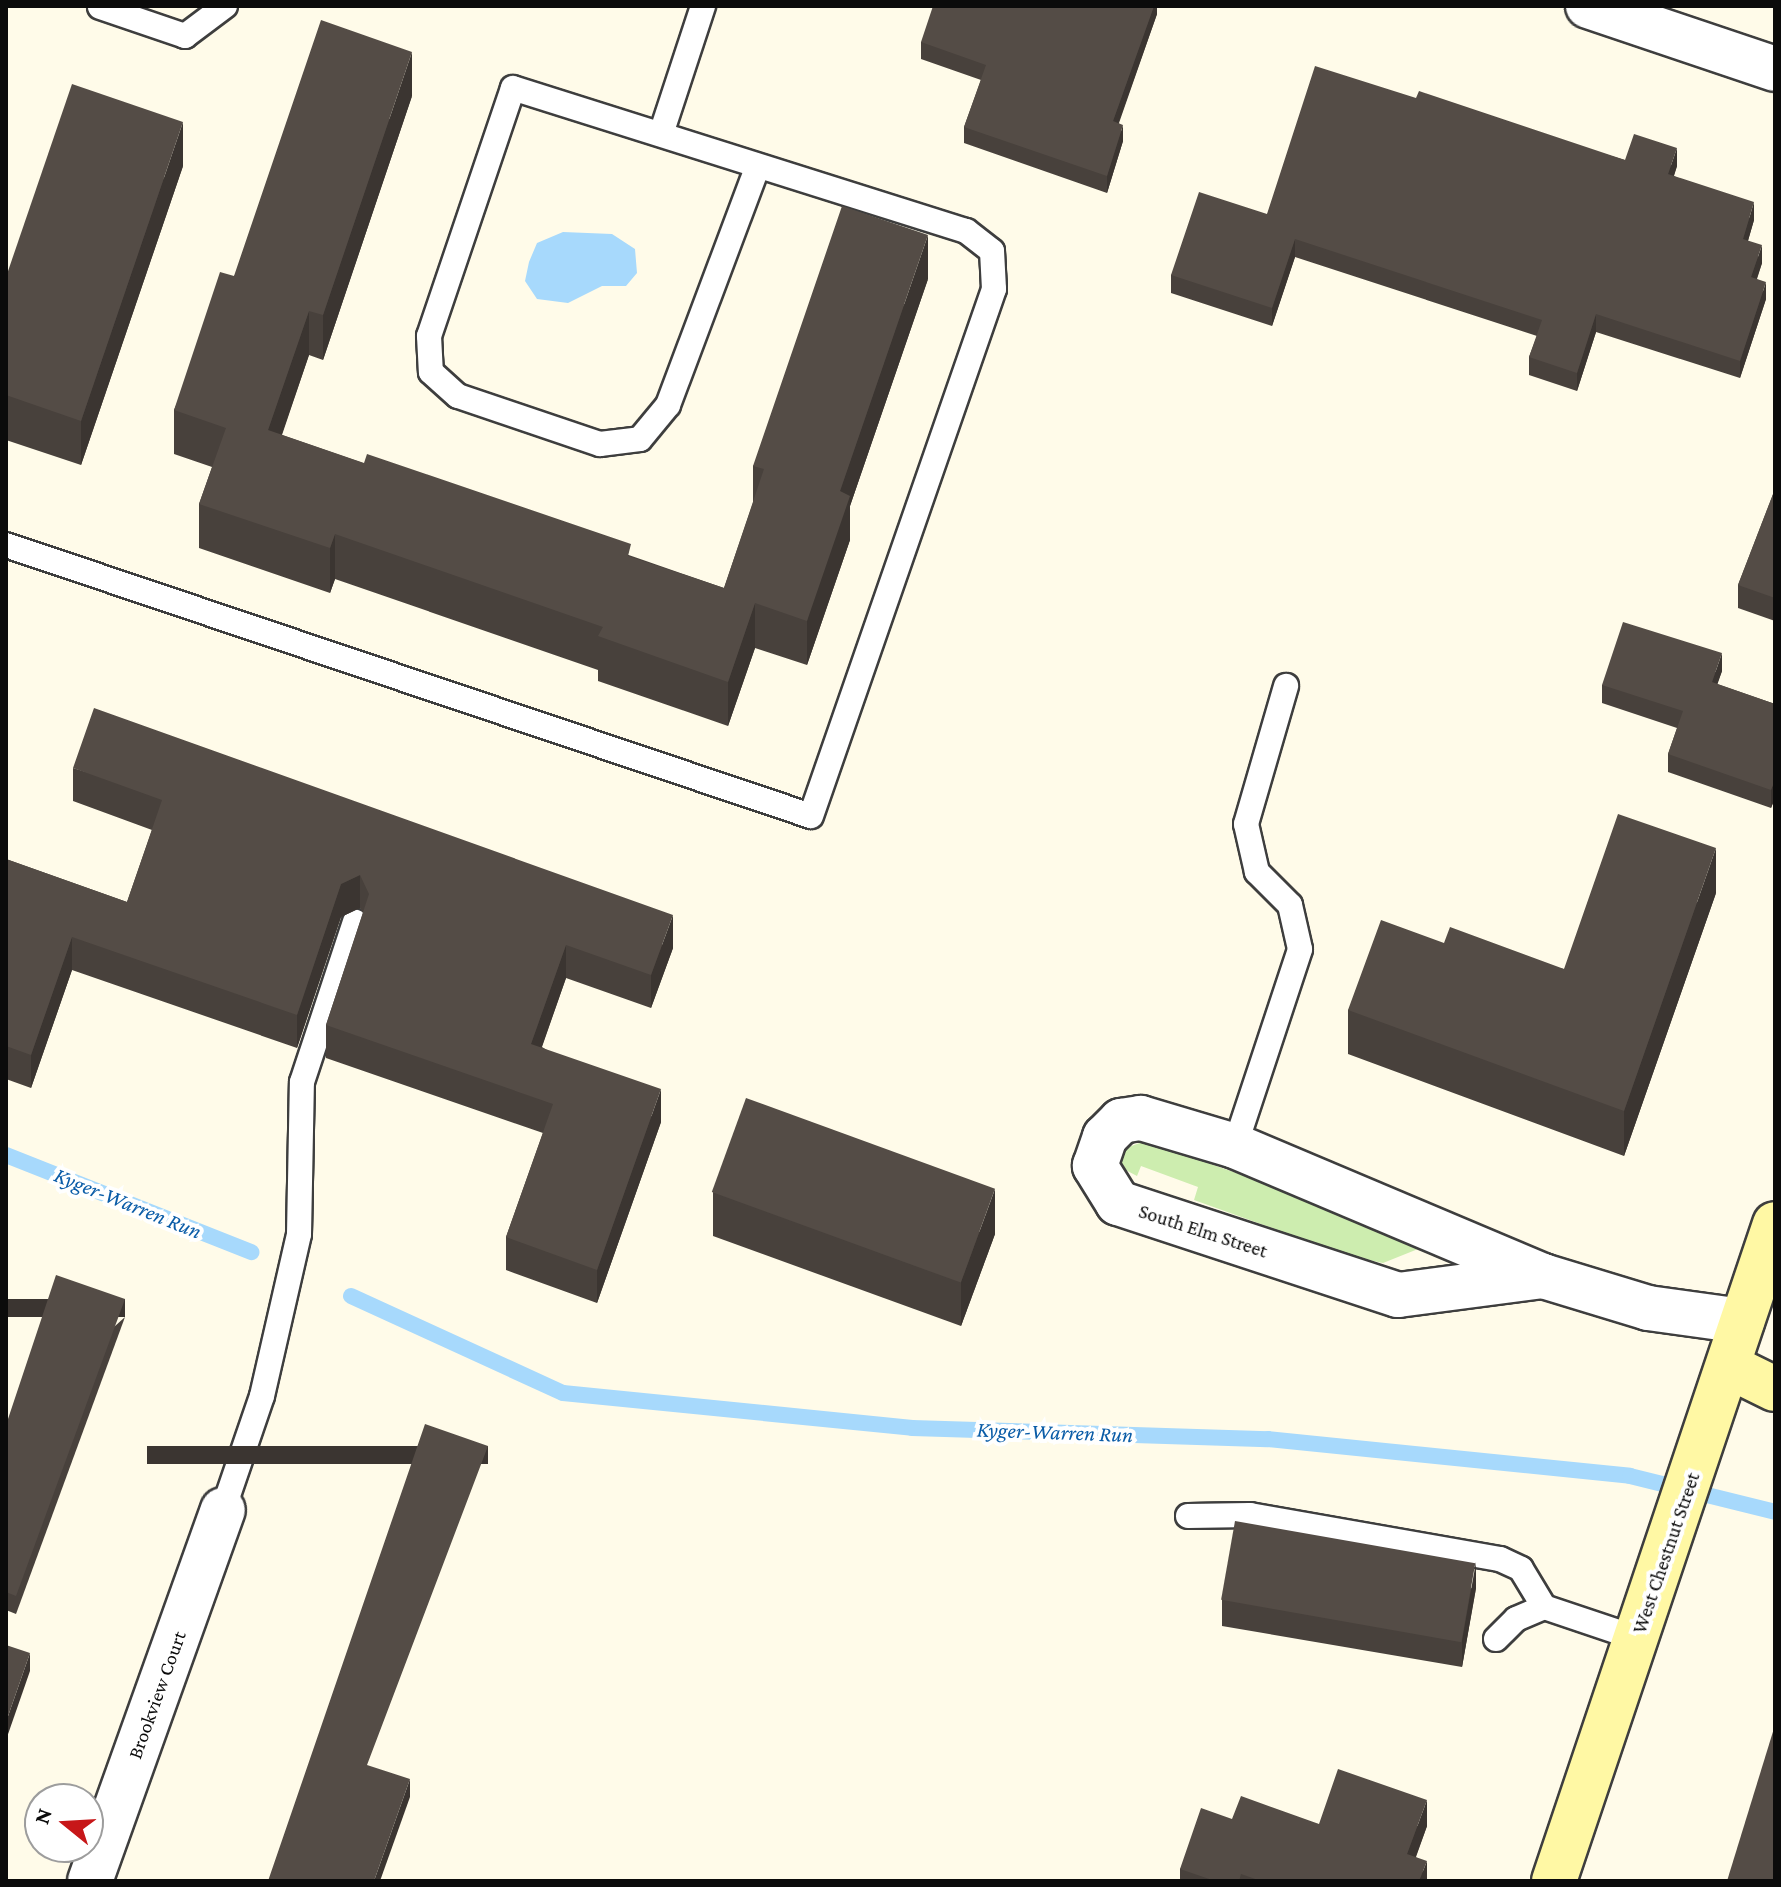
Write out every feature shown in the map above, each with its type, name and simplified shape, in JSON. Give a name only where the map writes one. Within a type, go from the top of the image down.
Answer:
[{"type":"main road","name":"West Chestnut Street","points":[[1554,1881],[1702,1449],[1775,1224]]},
{"type":"main road","points":[[1728,1366],[1775,1389]]},
{"type":"street","points":[[1588,6],[1775,69]]},
{"type":"street","name":"South Elm Street","points":[[1543,1276],[1398,1295],[1118,1203],[1095,1166],[1105,1137],[1121,1121],[1141,1118],[1235,1146],[1543,1276],[1648,1308],[1742,1321]]},
{"type":"street","name":"Brookview Court","points":[[90,1881],[223,1510]]},
{"type":"lane","points":[[100,7],[185,36],[225,6]]},
{"type":"lane","points":[[661,134],[703,6]]},
{"type":"lane","points":[[6,545],[811,816],[994,289],[992,251],[966,231],[513,88],[429,336],[431,372],[458,396],[600,444],[640,439],[668,405],[758,166]]},
{"type":"lane","points":[[1235,1146],[1300,949],[1290,905],[1257,872],[1246,824],[1286,686]]},
{"type":"lane","points":[[223,1510],[262,1396],[299,1234],[302,1082],[355,922]]},
{"type":"lane","points":[[1188,1516],[1250,1515],[1500,1559],[1521,1569],[1544,1607],[1636,1638]]},
{"type":"lane","points":[[1496,1639],[1516,1619],[1544,1607]]},
{"type":"green space","points":[[1145,1141],[1413,1235],[1418,1249],[1383,1263],[1350,1256],[1194,1200],[1198,1187],[1141,1166],[1137,1176],[1118,1166],[1118,1151]]},
{"type":"water","points":[[563,232],[612,234],[635,249],[637,273],[626,286],[602,286],[568,303],[537,299],[525,281],[529,262],[537,243]]},
{"type":"building","points":[[933,6],[1154,6],[1113,121],[1123,125],[1107,176],[964,127],[986,65],[921,42]]},
{"type":"building","points":[[321,20],[412,52],[323,315],[309,311],[268,430],[364,463],[367,454],[631,544],[628,556],[724,588],[764,469],[753,466],[842,206],[928,235],[840,491],[850,496],[807,621],[755,603],[728,682],[598,636],[603,627],[335,534],[330,548],[199,504],[226,428],[174,410],[220,272],[234,276]]},
{"type":"building","points":[[1315,66],[1416,98],[1419,91],[1625,160],[1634,134],[1677,148],[1668,174],[1754,202],[1743,239],[1762,245],[1751,277],[1766,282],[1740,361],[1596,314],[1577,373],[1529,357],[1542,320],[1295,239],[1272,308],[1171,275],[1199,192],[1267,214]]},
{"type":"building","points":[[72,84],[183,122],[81,421],[6,395],[6,277]]},
{"type":"building","points":[[1775,489],[1775,598],[1738,585]]},
{"type":"building","points":[[1623,622],[1722,653],[1712,682],[1775,704],[1775,780],[1771,790],[1668,754],[1683,711],[1602,685]]},
{"type":"building","points":[[94,708],[673,915],[651,975],[566,945],[531,1044],[661,1089],[597,1270],[506,1237],[553,1104],[326,1025],[369,894],[360,875],[341,884],[297,1015],[72,937],[31,1055],[6,1046],[6,859],[127,902],[162,800],[73,768]]},
{"type":"building","points":[[1618,814],[1716,848],[1624,1111],[1348,1010],[1381,920],[1444,943],[1450,927],[1564,969]]},
{"type":"building","points":[[746,1098],[995,1189],[961,1283],[712,1192]]},
{"type":"building","points":[[56,1275],[125,1299],[16,1596],[6,1592],[6,1425]]},
{"type":"building","points":[[425,1424],[488,1446],[367,1765],[410,1779],[374,1881],[268,1881]]},
{"type":"building","points":[[1235,1521],[1475,1563],[1461,1642],[1221,1600]]},
{"type":"building","points":[[6,1645],[30,1653],[6,1722]]},
{"type":"building","points":[[1775,1725],[1775,1881],[1727,1881]]},
{"type":"building","points":[[1338,1769],[1427,1800],[1407,1854],[1427,1861],[1419,1881],[1261,1881],[1241,1874],[1239,1881],[1215,1881],[1180,1869],[1201,1808],[1232,1819],[1241,1796],[1319,1824]]},
{"type":"waterway","name":"Kyger-Warren Run","points":[[6,1155],[251,1252]]},
{"type":"waterway","name":"Kyger-Warren Run","points":[[351,1296],[563,1393],[912,1428],[1268,1439],[1630,1476],[1775,1512]]}]
